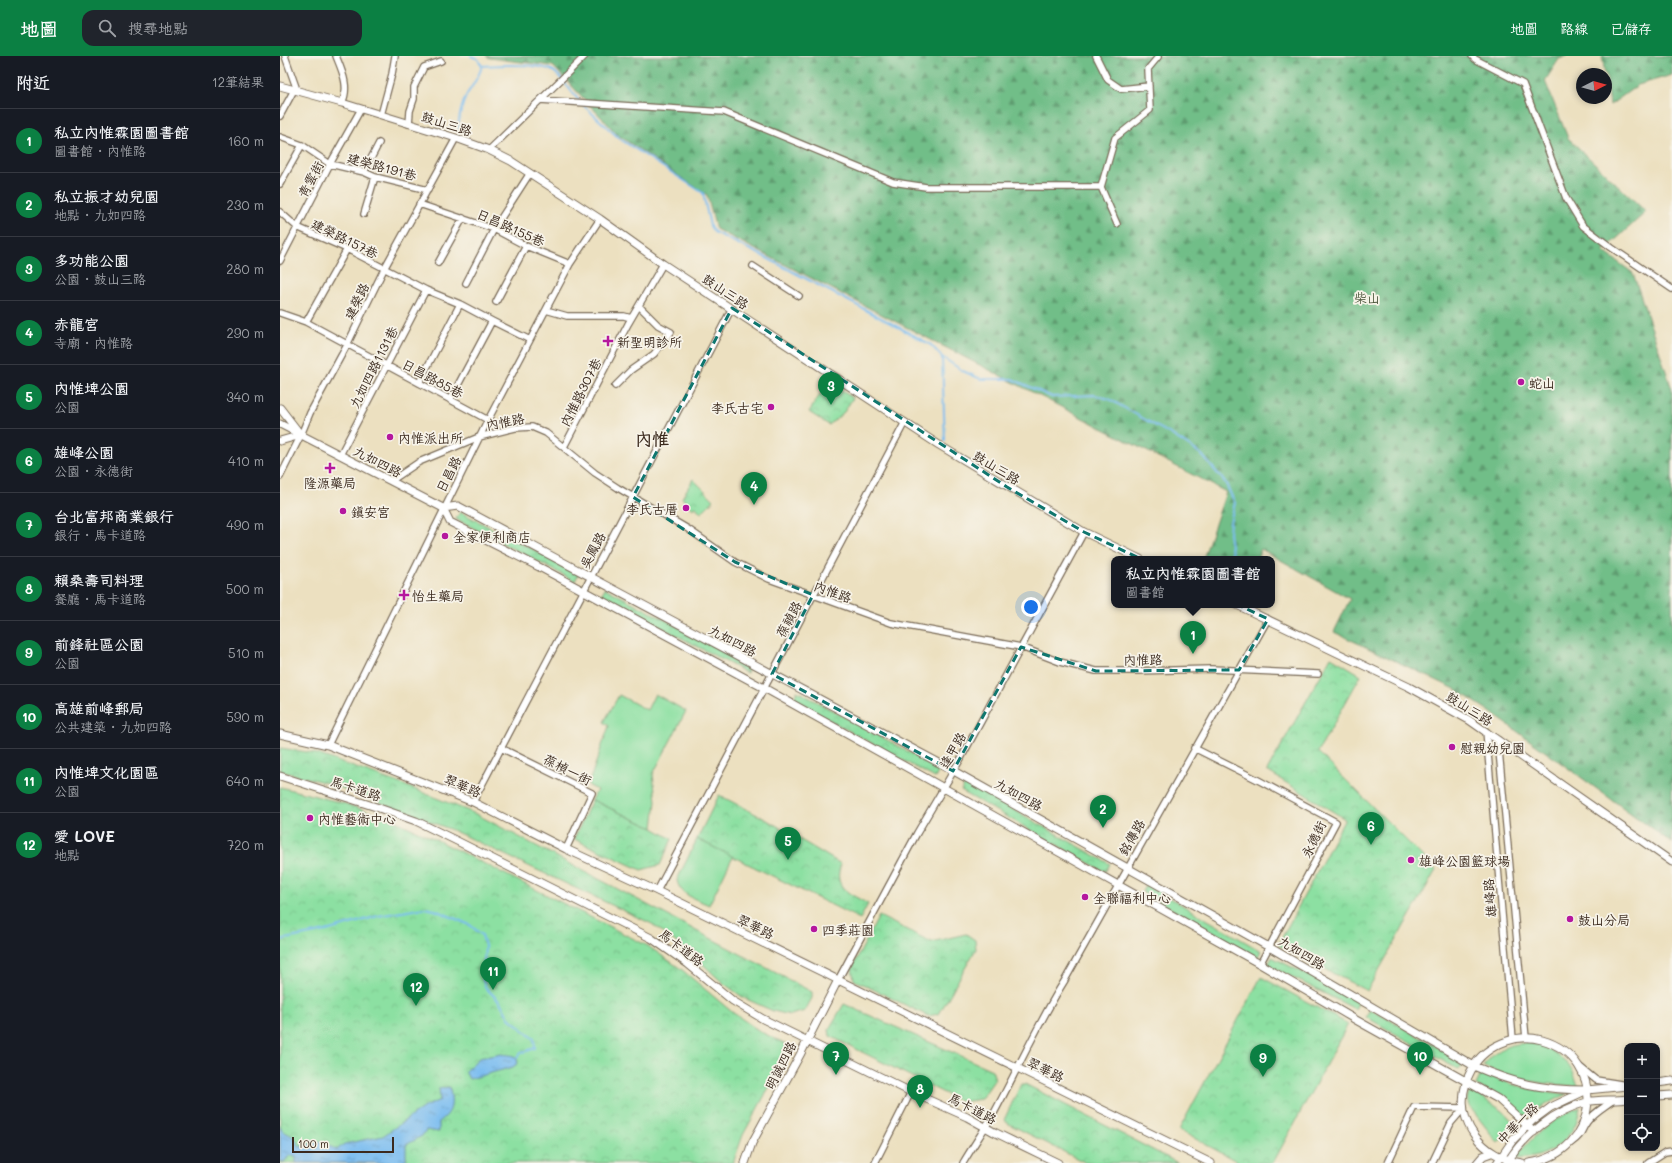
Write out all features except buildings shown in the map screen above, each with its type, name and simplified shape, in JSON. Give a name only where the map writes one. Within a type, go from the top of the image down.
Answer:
[{"type":"street","points":[[280,116],[296,90],[285,56]]},
{"type":"street","points":[[336,56],[345,80],[346,91],[342,103]]},
{"type":"street","points":[[381,115],[392,74],[395,56]]},
{"type":"street","points":[[489,150],[585,56]]},
{"type":"street","points":[[1096,56],[1108,80],[1121,89],[1149,86]]},
{"type":"street","points":[[1472,56],[1523,84],[1566,198],[1583,226],[1612,248],[1672,289]]},
{"type":"street","points":[[1117,224],[1101,187],[1115,138],[1150,110],[1148,69],[1158,57]]},
{"type":"street","points":[[409,124],[410,111],[414,98],[414,87],[424,67],[441,61]]},
{"type":"street","name":"鼓山三路","points":[[280,86],[342,103],[456,138],[489,150],[511,161],[663,264],[939,445],[1084,532],[1134,556]]},
{"type":"street","points":[[540,100],[724,112],[893,182],[926,187],[1101,187]]},
{"type":"street","name":"青雲街","points":[[280,261],[330,164],[361,109]]},
{"type":"street","points":[[280,137],[302,145],[330,164]]},
{"type":"street","name":"建榮路","points":[[280,477],[310,413],[347,345],[384,269],[456,138]]},
{"type":"street","points":[[364,172],[379,143]]},
{"type":"street","points":[[280,184],[302,145]]},
{"type":"street","name":"建榮路191巷","points":[[330,164],[428,190]]},
{"type":"street","points":[[466,283],[494,229],[530,173]]},
{"type":"street","points":[[364,214],[375,177]]},
{"type":"street","name":"日昌路155巷","points":[[419,204],[494,229],[526,246],[570,264]]},
{"type":"street","name":"建榮路157巷","points":[[280,212],[297,227],[347,249],[426,290],[460,304],[530,340]]},
{"type":"street","points":[[438,263],[463,218]]},
{"type":"street","name":"日昌路","points":[[328,745],[479,437],[570,264],[600,220]]},
{"type":"street","points":[[496,302],[526,246]]},
{"type":"street","points":[[306,322],[347,249]]},
{"type":"street","name":"內惟路307巷","points":[[564,447],[631,318],[663,264]]},
{"type":"street","points":[[753,266],[799,296]]},
{"type":"street","name":"九如四路1131巷","points":[[340,455],[426,290]]},
{"type":"street","points":[[419,383],[460,304]]},
{"type":"street","points":[[615,386],[631,370],[654,354],[670,332],[658,325],[639,306]]},
{"type":"street","name":"吳鳳路","points":[[473,802],[732,308]]},
{"type":"street","points":[[546,310],[567,316],[624,316],[631,318]]},
{"type":"street","name":"日昌路85巷","points":[[280,313],[306,322],[488,420]]},
{"type":"street","points":[[450,400],[492,321]]},
{"type":"street","name":"九如四路","points":[[280,408],[301,435]]},
{"type":"street","name":"葆禎路","points":[[657,891],[905,422]]},
{"type":"street","name":"九如四路","points":[[280,424],[443,508],[458,506],[953,771],[1269,947],[1474,1066],[1500,1077],[1526,1085],[1562,1090],[1586,1090]]},
{"type":"street","name":"內惟路","points":[[391,481],[419,462],[479,437],[515,428],[532,427],[546,433],[595,473],[688,529],[736,562],[769,579],[891,623],[1021,647],[1060,662],[1096,671],[1239,670],[1318,674]]},
{"type":"street","points":[[280,442],[301,435]]},
{"type":"street","name":"九如四路","points":[[443,508],[450,522],[764,688],[1260,964],[1498,1099],[1534,1132]]},
{"type":"street","name":"逢甲路","points":[[838,980],[942,788],[953,771],[1084,532]]},
{"type":"street","name":"鼓山三路","points":[[1244,608],[1448,707],[1486,731],[1672,862]]},
{"type":"street","name":"銘傳路","points":[[964,1163],[994,1112],[1044,1013],[1268,619]]},
{"type":"street","name":"雄峰路","points":[[1486,731],[1512,1039]]},
{"type":"street","name":"翠華路","points":[[280,734],[328,745],[473,802],[566,849],[657,891],[1211,1163]]},
{"type":"street","name":"雄峰路","points":[[1498,740],[1526,1038]]},
{"type":"street","name":"葆楨一街","points":[[501,748],[592,793],[566,849]]},
{"type":"street","name":"永德街","points":[[1194,748],[1336,822],[1260,964]]},
{"type":"street","name":"馬卡道路","points":[[280,776],[369,804],[416,821],[632,928],[668,949],[733,1001],[763,1019],[911,1092],[985,1126],[1058,1163]]},
{"type":"street","name":"明誠四路","points":[[745,1163],[752,1143],[801,1053],[806,1040],[838,980]]},
{"type":"street","points":[[1522,1163],[1498,1160],[1476,1138],[1468,1124],[1464,1108],[1466,1082],[1474,1066],[1484,1054],[1498,1044],[1512,1039],[1526,1038],[1548,1042],[1558,1047],[1596,1080],[1624,1085]]},
{"type":"street","points":[[1572,1143],[1586,1116],[1588,1102],[1580,1071],[1575,1062]]},
{"type":"street","points":[[1660,1083],[1672,1081]]},
{"type":"street","name":"中華一路","points":[[1498,1160],[1528,1125],[1551,1107],[1586,1090],[1624,1085]]},
{"type":"street","points":[[875,1163],[911,1092]]},
{"type":"street","points":[[1660,1096],[1672,1095]]},
{"type":"street","name":"中華一路","points":[[1507,1162],[1534,1132],[1560,1113],[1588,1102],[1624,1099]]},
{"type":"street","points":[[1529,1163],[1540,1162],[1555,1156],[1580,1136],[1587,1121],[1612,1101]]},
{"type":"street","points":[[1388,1163],[1414,1107],[1464,1108]]},
{"type":"street","points":[[1432,1163],[1451,1123],[1464,1108]]},
{"type":"street","points":[[1648,1163],[1665,1152],[1672,1150]]},
{"type":"street","name":"中華一路","points":[[1477,1163],[1483,1156],[1491,1153]]},
{"type":"highlighted area","points":[[732,308],[1007,487],[1084,532],[1268,619],[1239,670],[1096,671],[1021,647],[953,771],[772,674],[813,595],[735,562],[633,497]]},
{"type":"green space","name":"柴山","points":[[486,56],[1567,56],[1559,59],[1545,81],[1568,138],[1646,212],[1603,251],[1633,273],[1672,389],[1672,843],[1486,709],[1455,689],[1334,632],[1350,599],[1261,549],[1258,556],[1204,556],[1226,492],[716,229],[707,195],[618,135],[553,66],[490,58]]},
{"type":"green space","points":[[1602,56],[1672,56],[1672,75],[1638,85],[1612,104],[1612,68],[1604,68]]},
{"type":"green space","points":[[828,382],[853,398],[844,412],[829,425],[809,412]]},
{"type":"green space","points":[[693,479],[714,500],[701,513],[695,506],[693,509],[682,498]]},
{"type":"green space","points":[[460,512],[579,573],[575,581],[456,519]]},
{"type":"green space","points":[[605,588],[750,665],[747,673],[601,595]]},
{"type":"green space","points":[[1331,657],[1361,675],[1318,752],[1436,870],[1367,991],[1278,945],[1345,819],[1267,771]]},
{"type":"green space","points":[[797,691],[940,769],[935,778],[793,700]]},
{"type":"green space","points":[[655,694],[686,711],[653,774],[656,801],[653,828],[592,800],[597,790],[588,785],[609,726],[604,722],[619,695],[647,710]]},
{"type":"green space","points":[[280,748],[314,753],[404,785],[476,814],[812,992],[812,998],[805,1011],[790,1015],[773,1011],[744,998],[723,983],[694,956],[652,924],[452,830],[331,784],[280,771]]},
{"type":"green space","points":[[966,783],[1110,864],[1105,872],[961,791]]},
{"type":"green space","points":[[280,787],[343,803],[391,819],[437,840],[648,946],[681,969],[732,1012],[761,1032],[786,1044],[788,1053],[743,1135],[733,1163],[280,1163]]},
{"type":"green space","points":[[719,795],[767,820],[841,864],[839,879],[841,885],[849,893],[868,904],[860,919],[697,839]]},
{"type":"green space","points":[[592,800],[653,828],[672,839],[660,865],[641,870],[574,839]]},
{"type":"green space","points":[[697,839],[733,856],[709,905],[685,893],[678,885],[677,880]]},
{"type":"green space","points":[[1146,884],[1261,951],[1257,958],[1142,892]]},
{"type":"green space","points":[[879,916],[931,942],[966,934],[975,940],[976,949],[939,1014],[928,1016],[854,980],[852,968]]},
{"type":"green space","points":[[1272,957],[1359,1001],[1355,1009],[1268,965]]},
{"type":"green space","points":[[1261,977],[1348,1024],[1273,1163],[1240,1163],[1179,1130]]},
{"type":"green space","points":[[844,1004],[992,1070],[995,1079],[981,1099],[962,1102],[830,1036],[829,1029]]},
{"type":"green space","points":[[1370,1009],[1464,1062],[1459,1070],[1366,1017]]},
{"type":"green space","points":[[1528,1043],[1544,1046],[1564,1060],[1573,1071],[1578,1086],[1529,1081],[1483,1066],[1493,1055],[1503,1048]]},
{"type":"green space","points":[[1482,1072],[1502,1081],[1523,1087],[1567,1094],[1524,1116],[1505,1100],[1476,1085]]},
{"type":"green space","points":[[1021,1084],[1025,1084],[1178,1163],[1086,1163],[1009,1124],[1004,1120]]},
{"type":"green space","points":[[1470,1090],[1503,1111],[1515,1124],[1498,1143],[1469,1106],[1467,1099]]},
{"type":"green space","points":[[1580,1107],[1577,1121],[1571,1132],[1551,1151],[1533,1157],[1514,1158],[1544,1128],[1560,1117]]},
{"type":"water","points":[[501,1054],[514,1056],[518,1063],[513,1067],[469,1079],[465,1071],[479,1058]]},
{"type":"water","points":[[450,1087],[451,1107],[450,1111],[439,1122],[439,1132],[426,1130],[422,1136],[406,1145],[406,1163],[296,1163],[296,1156],[290,1155],[284,1162],[280,1161],[280,1126],[283,1131],[294,1137],[300,1147],[320,1141],[337,1150],[344,1144],[383,1136],[424,1107],[440,1100],[439,1088]]},
{"type":"waterway","points":[[471,56],[478,59],[482,66],[508,65],[546,68],[556,73],[580,102]]},
{"type":"waterway","points":[[458,129],[460,115],[467,94],[478,77],[482,66]]},
{"type":"waterway","points":[[583,105],[620,139],[703,193],[710,226],[714,232],[763,256],[931,345],[942,357],[963,371],[981,379],[1012,379],[1052,397],[1095,395],[1109,399],[1172,435],[1201,454],[1225,482],[1235,503],[1230,522],[1229,534],[1233,556]]},
{"type":"waterway","points":[[942,358],[945,441]]},
{"type":"waterway","points":[[280,940],[326,931],[378,916],[425,908],[435,910],[470,925],[482,935],[485,946],[483,981],[486,988],[500,1002],[509,1018],[534,1039],[535,1048],[521,1053],[517,1058]]},
{"type":"place","name":"新聖明診所","points":[[608,341]]},
{"type":"place","name":"蛇山","points":[[1521,382]]},
{"type":"place","name":"多功能公園","points":[[831,405]]},
{"type":"place","name":"李氏古宅","points":[[771,407]]},
{"type":"place","name":"內惟派出所","points":[[390,437]]},
{"type":"place","name":"隆源藥局","points":[[330,468]]},
{"type":"place","name":"赤龍宮","points":[[754,505]]},
{"type":"place","name":"李氏古厝","points":[[686,508]]},
{"type":"place","name":"鎮安宮","points":[[343,511]]},
{"type":"place","name":"全家便利商店","points":[[445,536]]},
{"type":"place","name":"怡生藥局","points":[[404,595]]},
{"type":"place","name":"私立內惟霖園圖書館","points":[[1193,654]]},
{"type":"place","name":"慰親幼兒園","points":[[1452,747]]},
{"type":"place","name":"內惟藝術中心","points":[[310,818]]},
{"type":"place","name":"私立振才幼兒園","points":[[1103,828]]},
{"type":"place","name":"雄峰公園","points":[[1371,845]]},
{"type":"place","name":"內惟埤公園","points":[[788,860]]},
{"type":"place","name":"雄峰公園籃球場","points":[[1411,860]]},
{"type":"place","name":"全聯福利中心","points":[[1085,897]]},
{"type":"place","name":"鼓山分局","points":[[1570,919]]},
{"type":"place","name":"四季莊園","points":[[814,929]]},
{"type":"place","name":"內惟埤文化園區","points":[[493,990]]},
{"type":"place","name":"愛 LOVE","points":[[416,1006]]},
{"type":"place","name":"台北富邦商業銀行","points":[[836,1075]]},
{"type":"place","name":"高雄前峰郵局","points":[[1420,1075]]},
{"type":"place","name":"前鋒社區公園","points":[[1263,1077]]},
{"type":"place","name":"賴桑壽司料理","points":[[920,1108]]},
{"type":"district","name":"内惟","points":[[652,438]]}]
